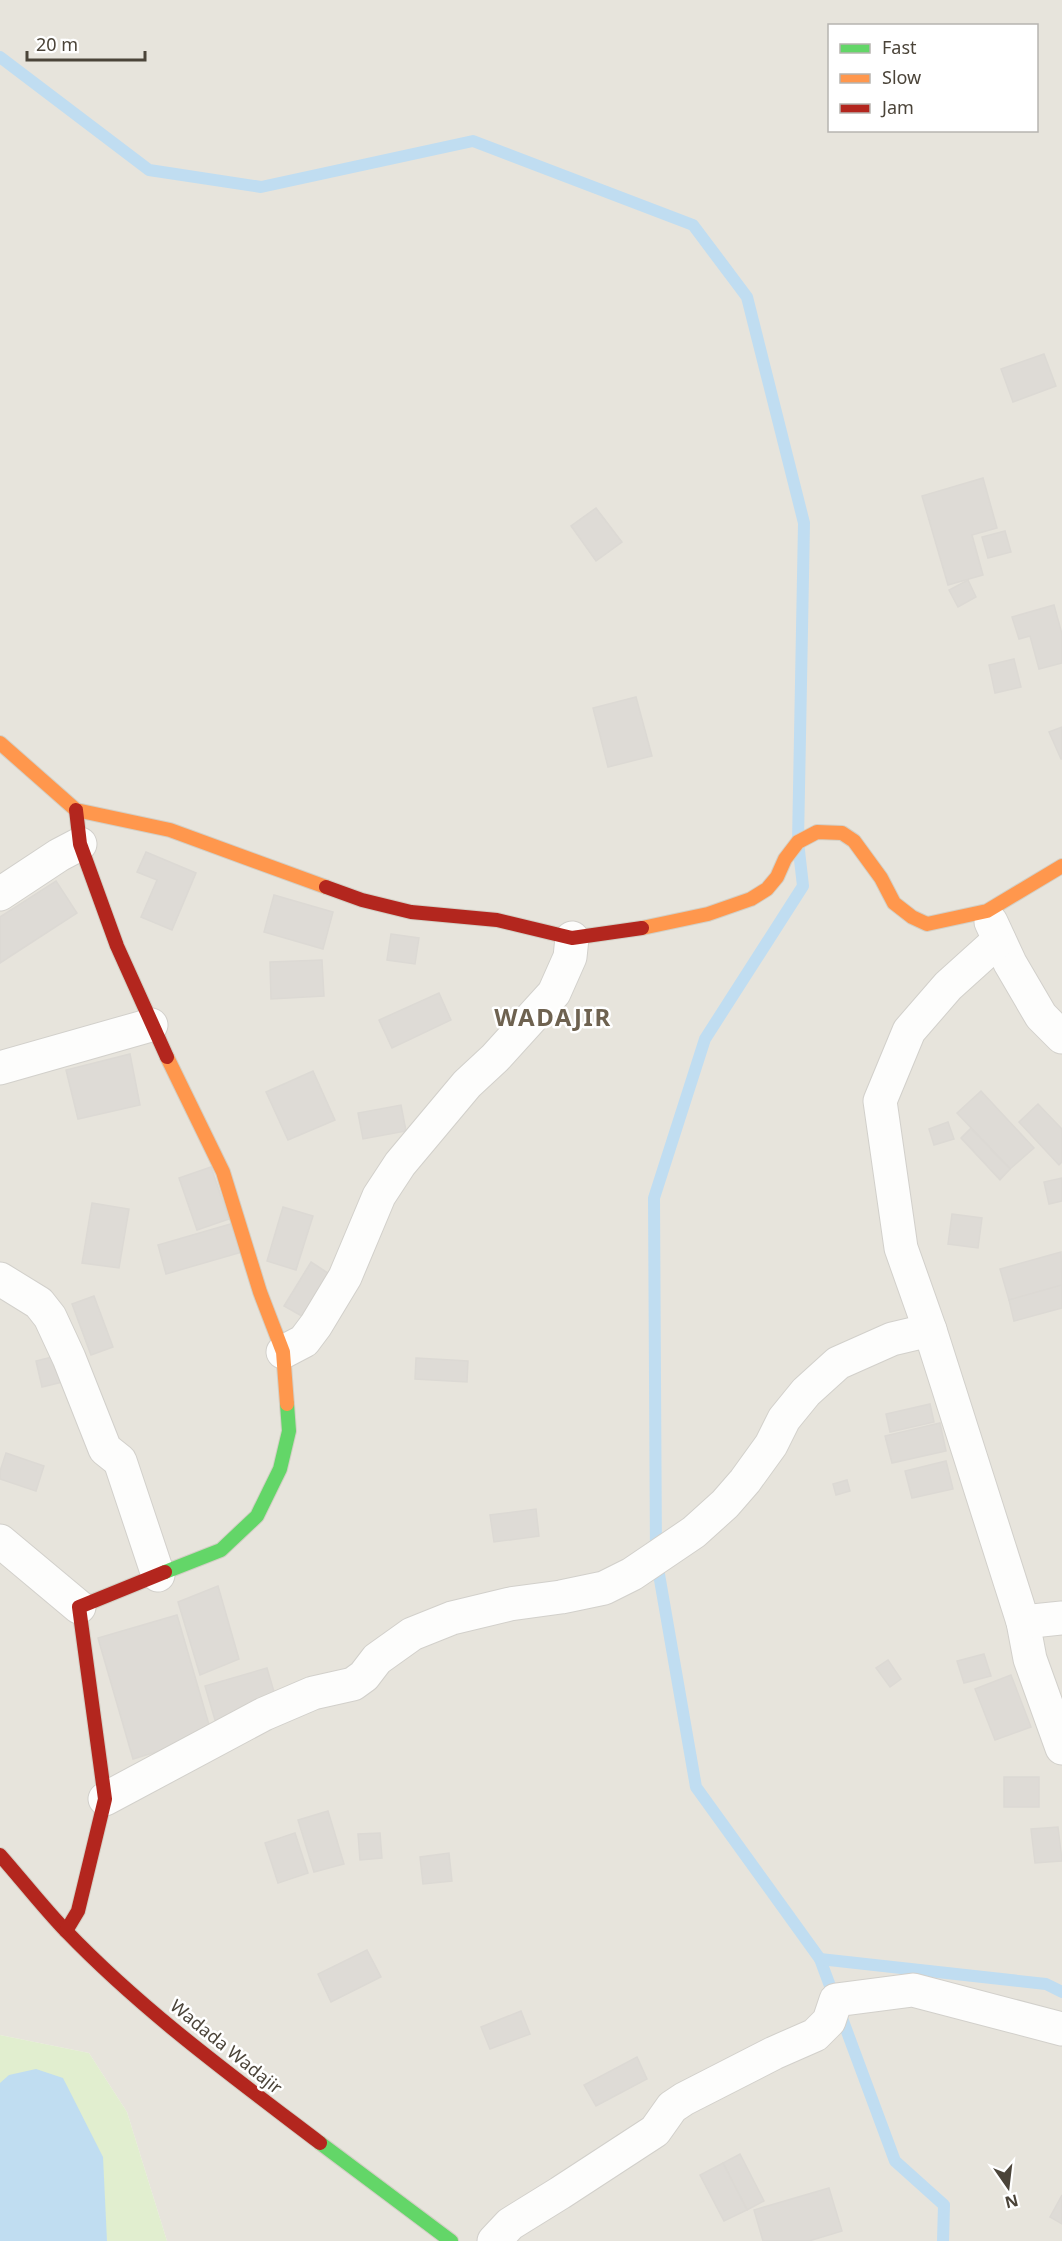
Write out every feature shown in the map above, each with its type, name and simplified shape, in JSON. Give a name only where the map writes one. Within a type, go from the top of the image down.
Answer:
[{"type":"street","points":[[0,743],[75,810],[170,830],[362,900],[411,912],[497,920],[572,938],[622,932],[678,921],[708,914],[751,899],[772,883],[785,859],[798,842],[818,832],[842,833],[854,841],[894,903],[912,917],[927,924],[957,920],[993,926]]},
{"type":"street","points":[[75,810],[80,844],[117,946],[151,1025],[223,1172],[260,1292],[283,1352],[289,1431],[280,1469],[257,1516],[221,1550],[79,1607]]},
{"type":"street","points":[[0,894],[59,855],[80,844]]},
{"type":"street","points":[[1062,866],[993,926],[948,986],[909,1031],[880,1101],[901,1248],[930,1330],[1023,1622],[1030,1659],[1062,1748]]},
{"type":"street","points":[[993,926],[1041,1016],[1062,1037]]},
{"type":"street","points":[[283,1352],[304,1341],[316,1325],[345,1277],[379,1196],[400,1164],[467,1084],[495,1058],[554,993],[570,957],[572,938]]},
{"type":"street","points":[[0,1068],[151,1025]]},
{"type":"street","points":[[0,1279],[39,1303],[50,1317],[81,1384],[105,1449],[120,1461],[158,1575]]},
{"type":"street","points":[[105,1799],[264,1714],[313,1693],[352,1684],[364,1676],[377,1659],[412,1634],[452,1618],[510,1604],[604,1588],[632,1574],[694,1532],[725,1504],[771,1445],[784,1419],[806,1392],[838,1363],[892,1339],[930,1330]]},
{"type":"street","points":[[0,1541],[79,1607],[105,1799],[78,1911],[66,1931]]},
{"type":"street","points":[[1023,1622],[1062,1617]]},
{"type":"street","name":"Wadada Wadajir","points":[[0,1855],[66,1931],[134,1996],[202,2054],[451,2241]]},
{"type":"street","points":[[494,2241],[510,2224],[655,2131],[672,2107],[678,2103],[774,2053],[815,2035],[829,2021],[836,2000],[913,1990],[1062,2029]]},
{"type":"shaded area","points":[[0,0],[1062,0],[1062,2241],[167,2241],[127,2112],[89,2053],[0,2035]]},
{"type":"green space","points":[[0,2035],[89,2053],[127,2112],[167,2241],[107,2241],[105,2232],[0,2083]]},
{"type":"water","points":[[36,2069],[63,2078],[103,2157],[107,2241],[0,2241],[0,2083],[9,2075]]},
{"type":"building","points":[[1044,354],[1056,386],[1013,402],[1001,369]]},
{"type":"building","points":[[983,478],[997,528],[972,535],[983,575],[948,585],[922,496]]},
{"type":"building","points":[[596,508],[622,542],[596,561],[571,526]]},
{"type":"building","points":[[1005,531],[1011,552],[988,558],[982,537]]},
{"type":"building","points":[[968,580],[976,597],[958,607],[949,590]]},
{"type":"building","points":[[1054,605],[1062,634],[1062,663],[1039,669],[1030,636],[1019,639],[1012,617]]},
{"type":"building","points":[[1014,659],[1021,687],[995,693],[989,665]]},
{"type":"building","points":[[636,697],[652,756],[608,767],[593,708]]},
{"type":"building","points":[[1062,727],[1062,759],[1061,759],[1049,732]]},
{"type":"building","points":[[146,852],[196,873],[172,930],[141,917],[157,880],[137,872]]},
{"type":"building","points":[[56,881],[77,913],[0,963],[0,917]]},
{"type":"building","points":[[274,895],[333,912],[323,949],[264,932]]},
{"type":"building","points":[[391,934],[419,938],[415,964],[387,960]]},
{"type":"building","points":[[322,960],[324,996],[271,999],[270,962]]},
{"type":"building","points":[[439,993],[451,1020],[392,1048],[379,1020]]},
{"type":"building","points":[[130,1054],[140,1105],[78,1119],[66,1070]]},
{"type":"building","points":[[313,1071],[335,1120],[288,1140],[266,1092]]},
{"type":"building","points":[[981,1091],[1034,1148],[1010,1169],[957,1113]]},
{"type":"building","points":[[1038,1104],[1062,1129],[1062,1162],[1059,1165],[1019,1122]]},
{"type":"building","points":[[401,1105],[406,1131],[363,1139],[358,1113]]},
{"type":"building","points":[[948,1122],[954,1139],[934,1145],[929,1129]]},
{"type":"building","points":[[971,1128],[1010,1169],[1000,1180],[961,1138]]},
{"type":"building","points":[[211,1167],[229,1219],[197,1230],[179,1178]]},
{"type":"building","points":[[1062,1178],[1062,1201],[1049,1204],[1044,1182]]},
{"type":"building","points":[[92,1203],[129,1209],[119,1268],[82,1263]]},
{"type":"building","points":[[283,1207],[313,1216],[296,1270],[267,1261]]},
{"type":"building","points":[[952,1214],[982,1218],[978,1248],[948,1244]]},
{"type":"building","points":[[234,1223],[242,1252],[166,1274],[158,1245]]},
{"type":"building","points":[[1061,1252],[1062,1285],[1009,1300],[1000,1269]]},
{"type":"building","points":[[311,1262],[334,1277],[307,1319],[284,1306]]},
{"type":"building","points":[[1062,1285],[1062,1308],[1014,1321],[1009,1300]]},
{"type":"building","points":[[94,1296],[113,1347],[91,1355],[72,1304]]},
{"type":"building","points":[[64,1354],[71,1380],[42,1387],[36,1361]]},
{"type":"building","points":[[416,1358],[468,1361],[467,1382],[415,1379]]},
{"type":"building","points":[[930,1404],[934,1422],[890,1432],[886,1414]]},
{"type":"building","points":[[940,1423],[946,1451],[892,1463],[885,1436]]},
{"type":"building","points":[[6,1453],[44,1466],[36,1491],[0,1479]]},
{"type":"building","points":[[946,1461],[953,1489],[912,1498],[905,1471]]},
{"type":"building","points":[[847,1480],[850,1491],[836,1495],[833,1484]]},
{"type":"building","points":[[536,1509],[539,1536],[494,1542],[490,1515]]},
{"type":"building","points":[[218,1586],[239,1659],[200,1675],[178,1602]]},
{"type":"building","points":[[177,1615],[212,1735],[133,1759],[98,1638]]},
{"type":"building","points":[[984,1654],[991,1676],[964,1683],[957,1661]]},
{"type":"building","points":[[888,1660],[901,1679],[890,1687],[876,1668]]},
{"type":"building","points":[[267,1668],[277,1702],[215,1720],[205,1686]]},
{"type":"building","points":[[1011,1675],[1031,1727],[995,1740],[975,1689]]},
{"type":"building","points":[[1004,1777],[1039,1777],[1039,1807],[1004,1807]]},
{"type":"building","points":[[328,1811],[344,1864],[314,1872],[298,1820]]},
{"type":"building","points":[[1058,1827],[1062,1861],[1035,1863],[1031,1829]]},
{"type":"building","points":[[295,1833],[308,1873],[278,1883],[265,1843]]},
{"type":"building","points":[[380,1833],[382,1858],[360,1860],[358,1834]]},
{"type":"building","points":[[449,1853],[452,1881],[423,1884],[420,1857]]},
{"type":"building","points":[[367,1950],[381,1977],[331,2002],[318,1974]]},
{"type":"building","points":[[521,2011],[530,2034],[490,2049],[481,2027]]},
{"type":"building","points":[[637,2057],[647,2079],[596,2106],[584,2085]]},
{"type":"building","points":[[740,2154],[764,2201],[747,2210],[723,2163]]},
{"type":"building","points":[[723,2163],[747,2210],[724,2221],[700,2175]]},
{"type":"building","points":[[829,2188],[842,2231],[809,2241],[763,2241],[754,2210]]},
{"type":"building","points":[[1062,2195],[1062,2224],[1050,2217]]},
{"type":"waterway","points":[[0,57],[149,170],[261,187],[473,141],[693,225],[747,297],[804,523],[798,842],[803,886],[705,1039],[654,1198],[656,1557],[696,1787],[820,1959],[895,2161],[944,2205],[943,2241]]},
{"type":"waterway","points":[[820,1959],[1046,1984],[1062,1992]]},
{"type":"traffic: fast","points":[[165,1572],[221,1550],[257,1516],[280,1469],[289,1431],[287,1404]]},
{"type":"traffic: fast","points":[[320,2143],[451,2241]]},
{"type":"traffic: slow","points":[[0,743],[76,810],[170,830],[326,887]]},
{"type":"traffic: slow","points":[[642,928],[708,914],[751,899],[767,889],[777,877],[785,859],[798,842],[817,832],[842,833],[854,841],[881,878],[894,903],[912,917],[927,924],[987,911],[1062,866]]},
{"type":"traffic: slow","points":[[167,1057],[223,1172],[260,1292],[283,1352],[287,1404]]},
{"type":"traffic: jam","points":[[76,810],[80,844],[117,946],[167,1057]]},
{"type":"traffic: jam","points":[[326,887],[362,900],[411,912],[497,920],[572,938],[642,928]]},
{"type":"traffic: jam","points":[[66,1931],[78,1911],[105,1799],[79,1607],[165,1572]]},
{"type":"traffic: jam","points":[[0,1855],[66,1931],[157,2016],[320,2143]]},
{"type":"district","name":"WADAJIR","points":[[553,1018]]}]
